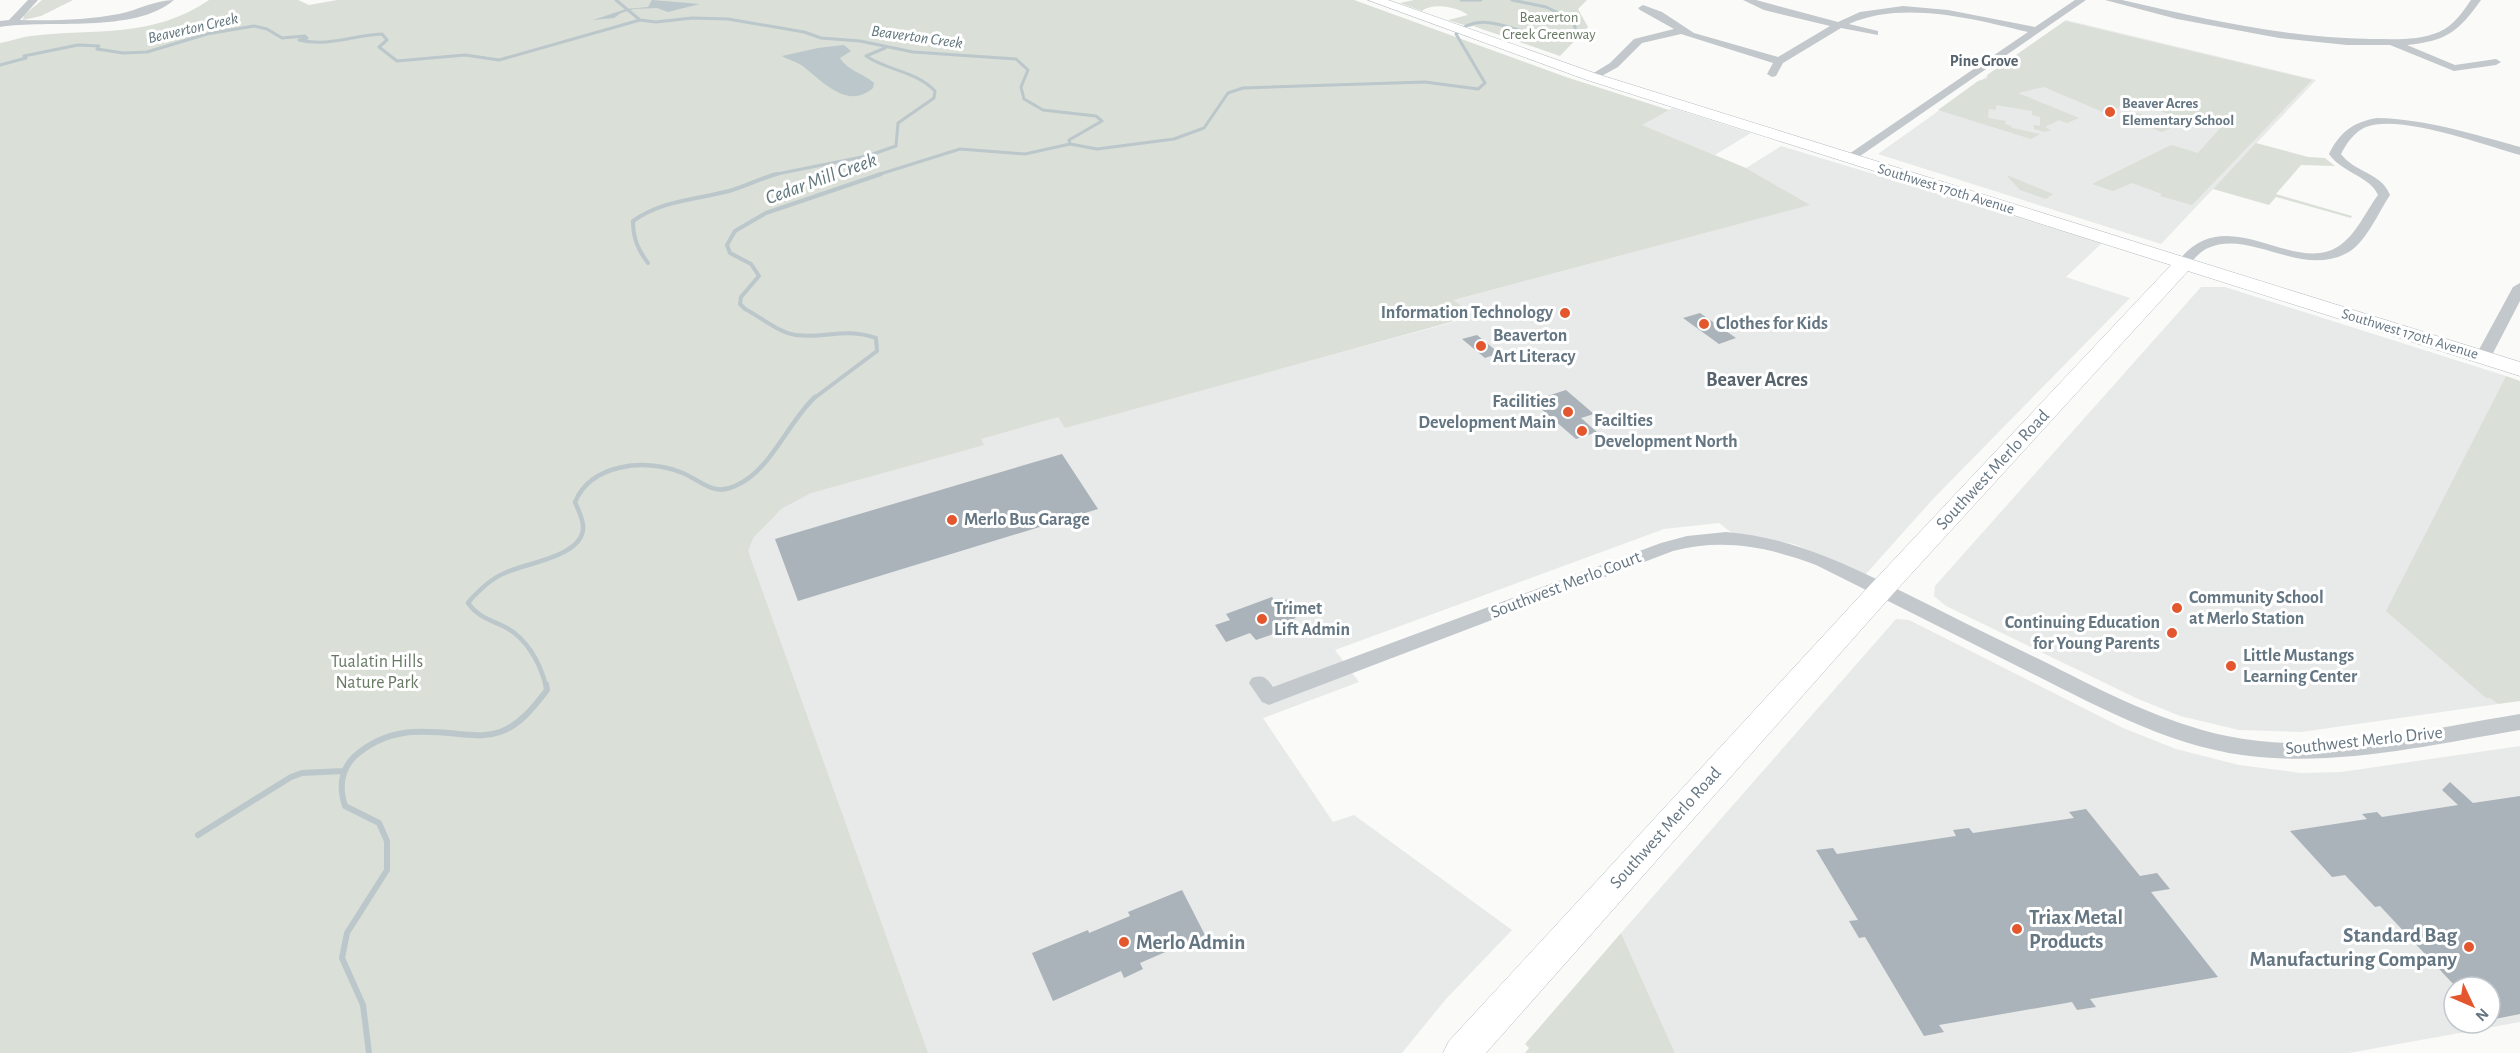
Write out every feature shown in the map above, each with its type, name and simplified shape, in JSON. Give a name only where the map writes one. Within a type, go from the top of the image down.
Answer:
[{"type":"main road","name":"Southwest 170th Avenue","points":[[1375,0],[1592,77],[2520,369]]},
{"type":"main road","name":"Southwest Merlo Road","points":[[1462,1053],[1881,590],[2184,264]]},
{"type":"street","points":[[13,21],[33,0]]},
{"type":"street","points":[[0,24],[13,21],[33,24],[113,18],[148,10],[169,0]]},
{"type":"street","points":[[1748,0],[1840,27],[1874,33]]},
{"type":"street","points":[[1850,159],[2081,0]]},
{"type":"street","points":[[2110,0],[2253,32],[2332,41],[2392,42],[2426,39],[2450,31],[2459,24],[2476,0]]},
{"type":"street","points":[[1772,74],[1779,61],[1840,27],[1874,10],[1901,3],[1949,10],[2037,31]]},
{"type":"street","points":[[1643,8],[1658,14],[1680,31],[1779,61]]},
{"type":"street","points":[[1592,77],[1614,65],[1638,41],[1680,31]]},
{"type":"street","points":[[2392,42],[2454,68],[2496,62]]},
{"type":"street","name":"Southwest Merlo Road","points":[[2184,264],[2196,249],[2213,242],[2243,242],[2317,255],[2331,254],[2345,248],[2384,195],[2383,188],[2347,167],[2335,154],[2356,127],[2363,124],[2397,122],[2520,151]]},
{"type":"street","points":[[2484,357],[2520,290]]},
{"type":"street","name":"Southwest Merlo Court","points":[[1259,683],[1269,697],[1688,540],[1731,537],[1788,548],[1823,561],[1881,590]]},
{"type":"street","name":"Southwest Merlo Drive","points":[[1881,590],[2121,709],[2198,737],[2258,749],[2291,750],[2382,742],[2520,722]]},
{"type":"shaded area","points":[[652,0],[700,4],[668,12],[657,8],[634,9],[614,18],[593,20],[626,9],[648,7]]},
{"type":"shaded area","name":"Beaver Acres Elementary School","points":[[2066,20],[2316,80],[2161,244],[1878,154]]},
{"type":"shaded area","points":[[844,45],[851,51],[840,58],[843,62],[874,83],[873,88],[864,94],[854,96],[836,91],[802,65],[782,56],[818,48]]},
{"type":"shaded area","points":[[1672,108],[1751,133],[1715,155],[1641,125]]},
{"type":"shaded area","points":[[1781,146],[2102,243],[2066,277],[2130,298],[1933,499],[1865,575],[1794,544],[1732,533],[1719,523],[1664,529],[1335,650],[1359,682],[1263,718],[1333,822],[1354,815],[1512,930],[1446,999],[1402,1053],[898,1053],[717,496],[1051,407],[1065,427],[1472,317],[1454,300],[1809,205],[1746,168]]},
{"type":"shaded area","points":[[2201,287],[2225,287],[2506,376],[2388,610],[2498,704],[2301,732],[2239,730],[2180,716],[2136,698],[1946,606],[1934,596],[1935,586]]},
{"type":"shaded area","points":[[1896,619],[1909,620],[2123,728],[2176,749],[2239,765],[2301,773],[2341,772],[2520,746],[2520,1022],[2502,1025],[2502,975],[2442,975],[2442,1035],[2448,1035],[2349,1053],[1675,1053],[1621,933]]},
{"type":"green space","points":[[42,0],[73,0],[41,16],[23,20],[24,15]]},
{"type":"green space","name":"Tualatin Hills Nature Park","points":[[209,0],[298,0],[309,5],[337,0],[1354,0],[1566,77],[1669,110],[1642,125],[1746,168],[1810,205],[1454,300],[1473,316],[1065,428],[1058,417],[981,439],[984,445],[811,493],[781,509],[753,538],[748,551],[928,1053],[0,1053],[0,43],[31,36],[123,30],[145,26],[166,21]]},
{"type":"green space","name":"Beaverton Creek Greenway","points":[[1414,0],[1587,0],[1578,9],[1588,27],[1560,56],[1473,26],[1448,20],[1468,15],[1458,10],[1439,6],[1422,11],[1400,3]]},
{"type":"green space","points":[[2065,21],[2312,80],[2192,205],[2160,196],[2162,194],[2132,183],[2113,191],[2092,184],[2171,145],[2198,153],[2223,125],[2219,123],[2211,128],[2127,100],[2110,115],[2044,87],[2018,93],[2079,118],[2067,123],[2059,120],[2045,127],[2051,130],[2045,132],[2034,129],[2034,125],[2040,126],[2040,117],[2032,115],[2032,111],[1996,105],[1996,110],[1989,109],[1988,118],[2006,121],[2005,124],[2012,128],[2040,134],[2031,139],[1938,110],[1978,81],[1988,78],[1987,75]]},
{"type":"green space","points":[[2138,113],[2175,126],[2162,132],[2126,119]]},
{"type":"green space","points":[[2256,143],[2308,157],[2325,158],[2335,166],[2301,165],[2276,194],[2352,216],[2351,218],[2276,197],[2269,205],[2213,189]]},
{"type":"green space","points":[[2007,176],[2053,194],[2046,199],[2020,190]]},
{"type":"green space","points":[[2506,376],[2520,381],[2520,701],[2498,704],[2486,698],[2386,611]]},
{"type":"green space","points":[[1621,933],[1675,1053],[1525,1053],[1529,1048],[1525,1044]]},
{"type":"building","name":"Clothes for Kids","points":[[1700,313],[1736,338],[1719,344],[1683,318]]},
{"type":"building","name":"Beaverton Art Literacy","points":[[1477,335],[1499,353],[1485,358],[1462,339]]},
{"type":"building","points":[[1566,390],[1594,414],[1581,418],[1597,432],[1576,439],[1532,401]]},
{"type":"building","name":"Merlo Bus Garage","points":[[1062,454],[1098,509],[798,601],[775,539]]},
{"type":"building","name":"Trimet Lift Admin","points":[[1272,597],[1276,603],[1291,598],[1303,615],[1294,618],[1299,625],[1256,640],[1250,633],[1226,642],[1215,625],[1230,620],[1226,614]]},
{"type":"building","name":"Standard Bag Manufacturing Company","points":[[2450,782],[2473,803],[2520,796],[2520,1014],[2502,1018],[2502,975],[2445,975],[2380,906],[2375,907],[2345,875],[2332,877],[2290,831],[2367,819],[2362,814],[2377,812],[2382,817],[2458,805],[2442,790]]},
{"type":"building","name":"Triax Metal Products","points":[[2086,809],[2140,876],[2157,873],[2170,889],[2151,892],[2218,977],[2090,999],[2096,1007],[2077,1010],[2072,1002],[1939,1025],[1944,1032],[1924,1036],[1865,937],[1859,938],[1849,921],[1858,920],[1816,850],[1833,848],[1837,854],[1956,836],[1953,830],[1969,828],[1973,833],[2074,818],[2069,812]]},
{"type":"building","name":"Merlo Admin","points":[[1182,890],[1205,935],[1140,963],[1143,969],[1124,978],[1121,971],[1053,1001],[1032,953],[1130,916],[1128,912]]},
{"type":"waterway","points":[[616,0],[640,20]]},
{"type":"waterway","name":"Beaverton Creek","points":[[1461,0],[1481,0]]},
{"type":"waterway","name":"Beaverton Creek","points":[[1070,144],[1097,149],[1174,139],[1204,128],[1228,93],[1243,88],[1425,82],[1478,89],[1485,83],[1456,34],[1468,25],[1482,22],[1497,24],[1544,36],[1560,36],[1576,31],[1573,20],[1546,7],[1512,0]]},
{"type":"waterway","name":"Beaverton Creek","points":[[640,20],[656,22],[692,18],[728,19],[804,32],[821,38],[860,41],[913,52],[1016,59],[1028,70],[1021,87],[1024,99],[1043,110],[1096,116],[1102,121],[1069,140],[1070,144]]},
{"type":"waterway","name":"Beaverton Creek","points":[[0,65],[26,58],[24,56],[78,45],[99,46],[97,49],[123,53],[147,52],[207,34],[254,26],[267,29],[282,38],[305,36],[307,38],[299,40],[310,42],[382,34],[387,40],[379,47],[397,61],[465,55],[499,60],[640,20]]},
{"type":"waterway","points":[[777,174],[867,156],[896,146],[898,123],[934,98],[935,91],[919,79],[866,56],[885,48]]},
{"type":"waterway","name":"Cedar Mill Creek","points":[[877,175],[960,149],[1025,154],[1070,144]]},
{"type":"waterway","points":[[648,263],[637,244],[633,221],[668,205],[729,191],[777,174]]},
{"type":"waterway","points":[[772,175],[777,174]]},
{"type":"waterway","name":"Cedar Mill Creek","points":[[814,399],[877,351],[876,338],[854,333],[796,335],[776,328],[745,309],[740,304],[741,297],[759,276],[751,264],[730,253],[727,245],[735,231],[766,213],[881,174]]},
{"type":"waterway","name":"Cedar Mill Creek","points":[[546,686],[536,659],[525,643],[511,631],[476,612],[468,603],[472,598],[500,575],[551,558],[573,546],[580,539],[583,529],[582,519],[575,502],[593,479],[620,468],[651,465],[680,472],[706,486],[727,489],[748,479],[759,469],[814,399]]},
{"type":"waterway","name":"Cedar Mill Creek","points":[[369,1053],[363,1005],[342,958],[347,933],[387,870],[387,841],[379,823],[345,806],[342,779],[346,767],[367,747],[379,740],[404,733],[490,735],[500,732],[514,725],[526,715],[547,690],[546,684]]},
{"type":"waterway","points":[[198,835],[291,777],[302,773],[343,771]]},
{"type":"place","name":"Beaver Acres Elementary School","points":[[2110,112]]},
{"type":"place","name":"Information Technology","points":[[1565,313]]},
{"type":"place","name":"Clothes for Kids","points":[[1704,324]]},
{"type":"place","name":"Beaverton Art Literacy","points":[[1481,346]]},
{"type":"place","name":"Facilities Development Main","points":[[1568,412]]},
{"type":"place","name":"Facilties Development North","points":[[1582,431]]},
{"type":"place","name":"Merlo Bus Garage","points":[[952,520]]},
{"type":"place","name":"Community School at Merlo Station","points":[[2177,608]]},
{"type":"place","name":"Trimet Lift Admin","points":[[1262,619]]},
{"type":"place","name":"Continuing Education for Young Parents","points":[[2172,633]]},
{"type":"place","name":"Little Mustangs Learning Center","points":[[2231,666]]},
{"type":"place","name":"Triax Metal Products","points":[[2017,929]]},
{"type":"place","name":"Merlo Admin","points":[[1124,942]]},
{"type":"place","name":"Standard Bag Manufacturing Company","points":[[2469,947]]},
{"type":"district","name":"Pine Grove","points":[[1984,61]]},
{"type":"district","name":"Beaver Acres","points":[[1757,380]]}]
